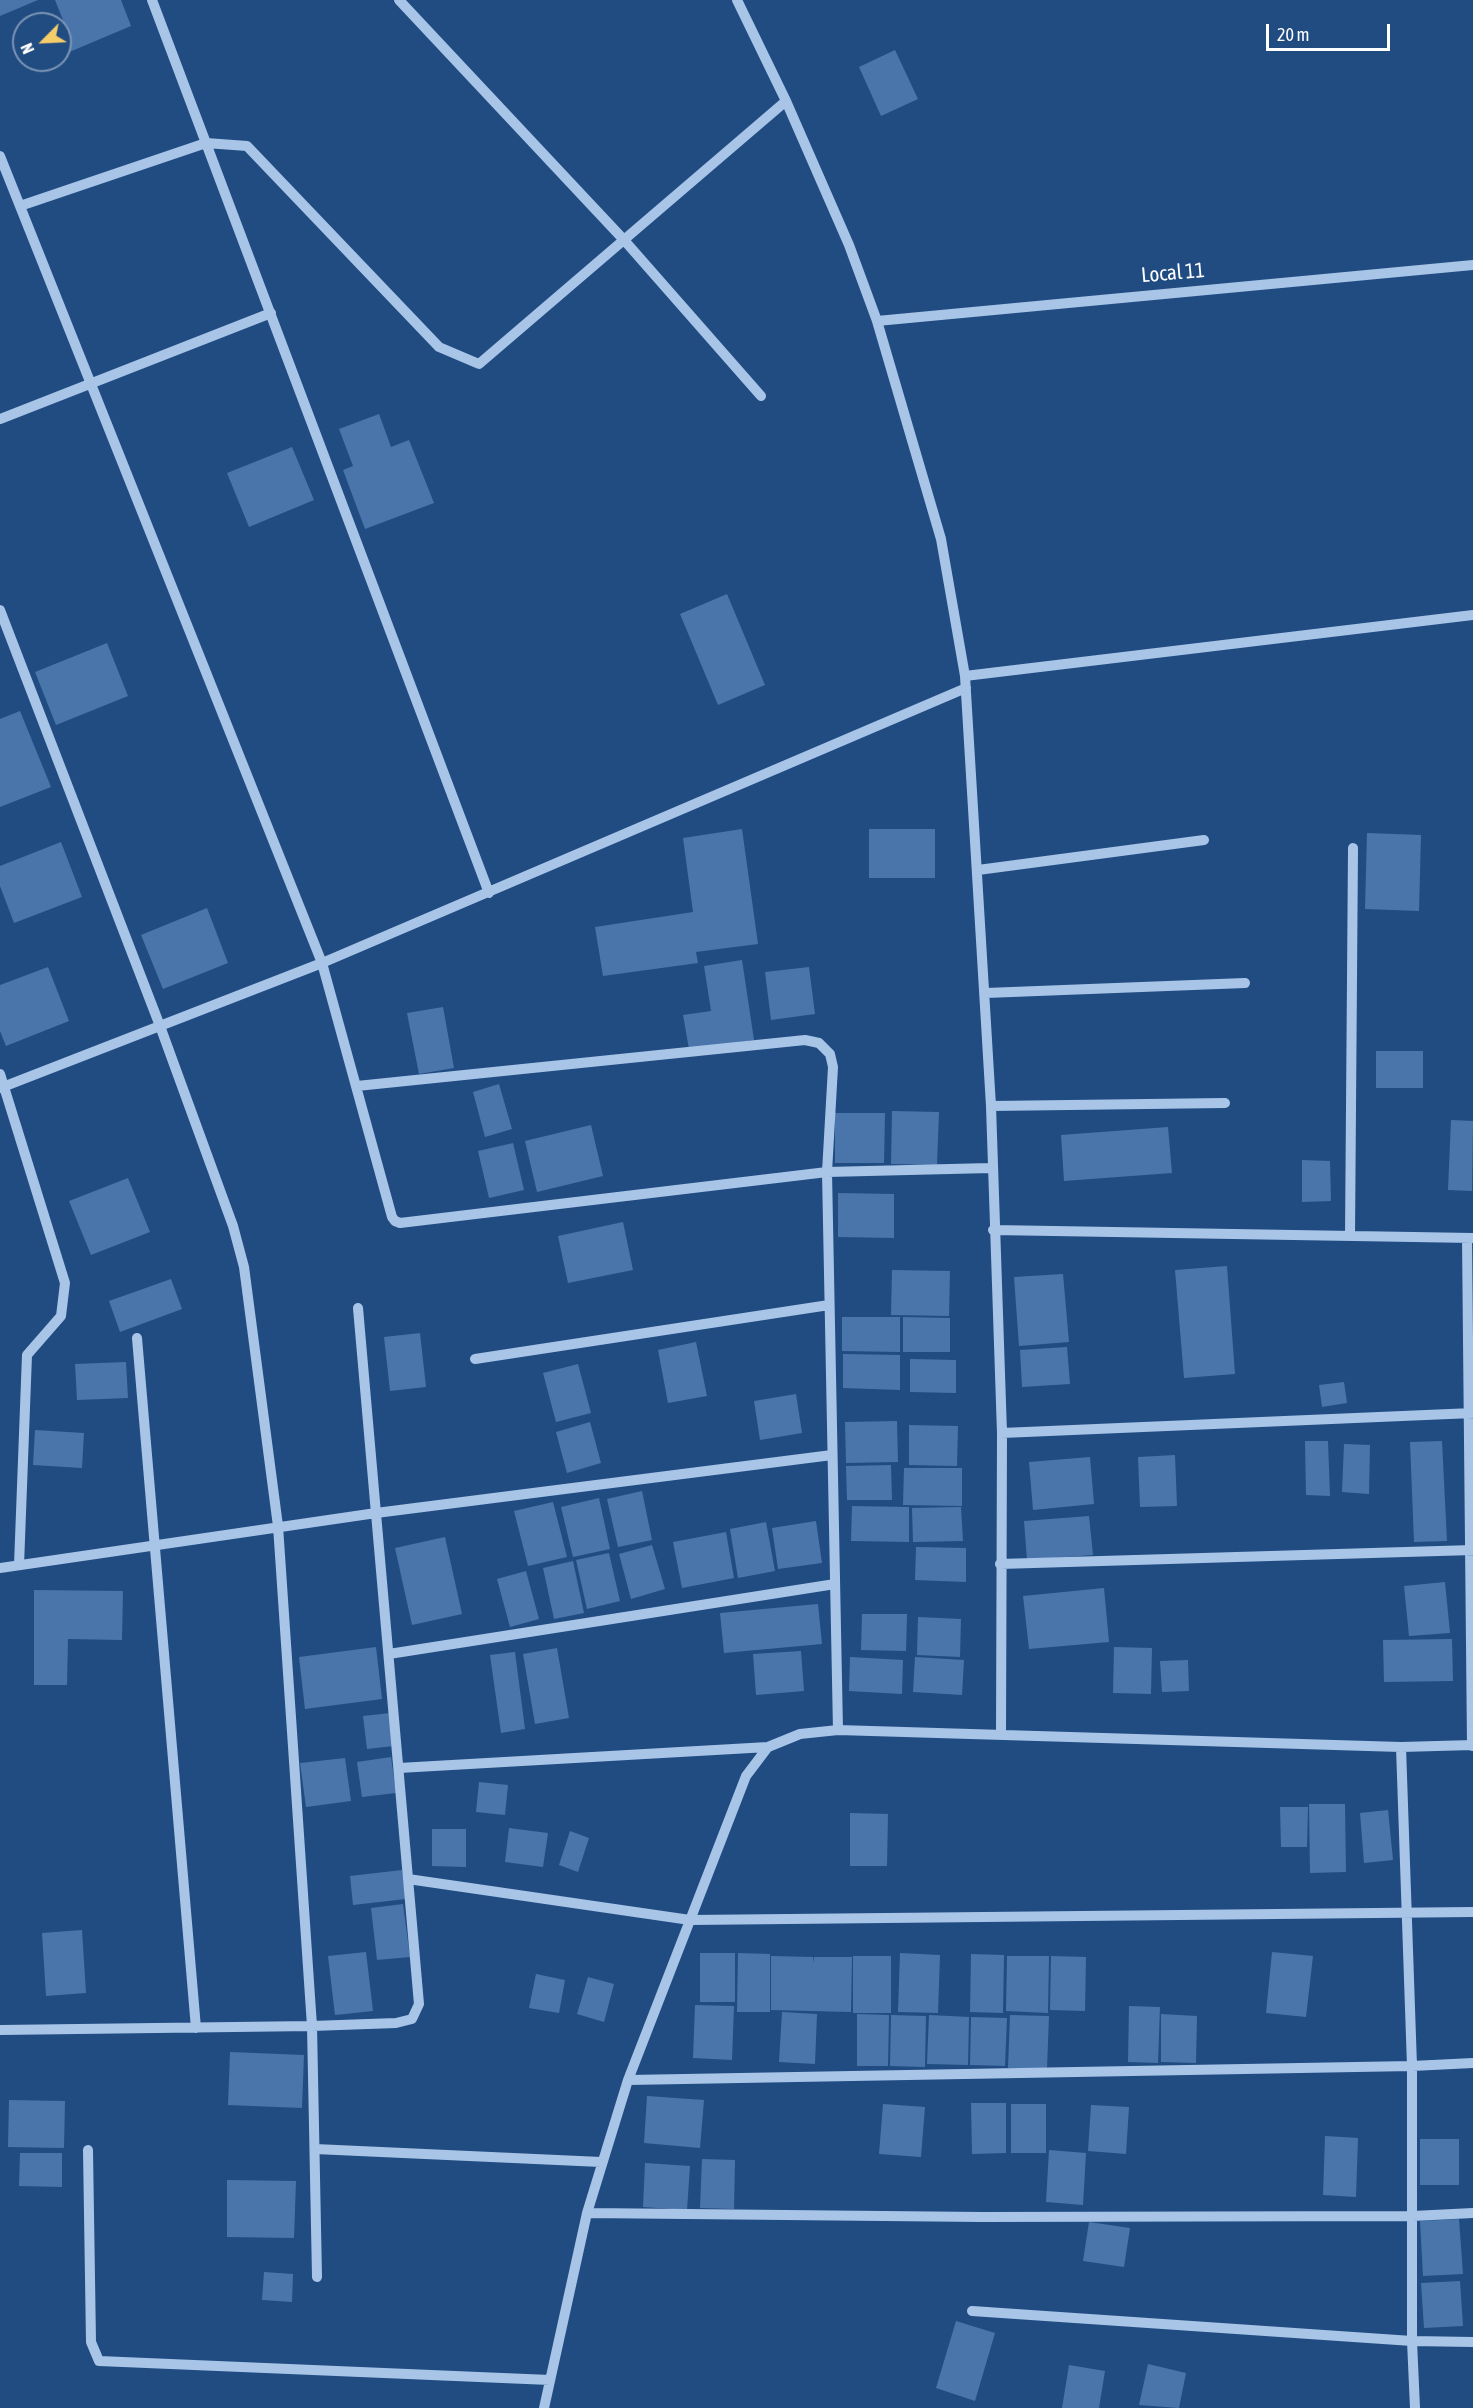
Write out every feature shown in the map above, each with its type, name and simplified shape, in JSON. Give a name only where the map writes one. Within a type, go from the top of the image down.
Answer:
[{"type":"street","points":[[152,0],[489,893]]},
{"type":"street","points":[[399,0],[624,240],[760,396]]},
{"type":"street","points":[[737,0],[786,101],[849,245],[877,321],[940,539],[966,688],[986,993],[1002,1434],[1001,1734]]},
{"type":"street","points":[[20,206],[206,143],[247,146],[439,346],[479,364],[786,101]]},
{"type":"street","points":[[0,156],[322,963],[392,1217],[400,1223],[827,1172],[991,1168]]},
{"type":"street","name":"Local 11","points":[[877,321],[1473,265]]},
{"type":"street","points":[[0,419],[271,314]]},
{"type":"street","points":[[0,610],[160,1026],[233,1226],[244,1266],[278,1527],[312,2026],[317,2277]]},
{"type":"street","points":[[964,676],[1473,615]]},
{"type":"street","points":[[2,1087],[322,963],[966,688]]},
{"type":"street","points":[[978,870],[1204,840]]},
{"type":"street","points":[[1350,1236],[1353,848]]},
{"type":"street","points":[[986,993],[1245,984]]},
{"type":"street","points":[[357,1086],[805,1040],[819,1043],[830,1054],[832,1061],[827,1172],[838,1730]]},
{"type":"street","points":[[0,1074],[2,1087],[65,1283],[61,1316],[27,1355],[19,1565]]},
{"type":"street","points":[[991,1106],[1225,1103]]},
{"type":"street","points":[[399,1768],[768,1747],[800,1734],[838,1730],[1401,1747],[1473,1745],[1470,1238],[993,1230]]},
{"type":"street","points":[[475,1359],[829,1305]]},
{"type":"street","points":[[0,2030],[396,2024],[412,2019],[419,2004],[358,1308]]},
{"type":"street","points":[[137,1338],[196,2028]]},
{"type":"street","points":[[1002,1434],[1471,1414]]},
{"type":"street","points":[[0,1568],[376,1513],[832,1455]]},
{"type":"street","points":[[1000,1564],[1472,1550]]},
{"type":"street","points":[[389,1654],[835,1584]]},
{"type":"street","points":[[544,2408],[587,2213],[628,2080],[746,1776],[768,1747]]},
{"type":"street","points":[[1401,1747],[1412,2066],[1412,2341],[1415,2408]]},
{"type":"street","points":[[408,1879],[690,1920],[1473,1911]]},
{"type":"street","points":[[628,2080],[1473,2063]]},
{"type":"street","points":[[315,2149],[602,2162]]},
{"type":"street","points":[[88,2150],[91,2342],[99,2361],[550,2380]]},
{"type":"street","points":[[587,2213],[982,2217],[1413,2216],[1473,2213]]},
{"type":"street","points":[[972,2311],[1412,2341],[1473,2342]]},
{"type":"building","points":[[0,0],[38,0],[0,16]]},
{"type":"building","points":[[55,0],[121,0],[131,26],[72,51],[72,12],[60,12]]},
{"type":"building","points":[[895,50],[918,99],[881,116],[859,67]]},
{"type":"building","points":[[379,414],[391,447],[409,440],[434,503],[365,529],[343,470],[353,466],[339,429]]},
{"type":"building","points":[[292,447],[314,500],[249,527],[227,473]]},
{"type":"building","points":[[727,594],[765,685],[718,705],[680,614]]},
{"type":"building","points":[[107,643],[128,696],[56,725],[35,672]]},
{"type":"building","points":[[20,711],[51,787],[0,807],[0,719]]},
{"type":"building","points":[[742,829],[758,944],[696,952],[698,963],[603,976],[595,927],[693,912],[683,838]]},
{"type":"building","points":[[869,829],[935,829],[935,878],[869,878]]},
{"type":"building","points":[[1367,833],[1421,835],[1419,911],[1365,909]]},
{"type":"building","points":[[61,842],[82,897],[14,923],[0,886],[0,866]]},
{"type":"building","points":[[207,908],[228,963],[163,989],[141,935]]},
{"type":"building","points":[[742,960],[754,1040],[689,1049],[683,1015],[711,1011],[704,966]]},
{"type":"building","points":[[48,967],[69,1021],[6,1046],[0,1031],[0,985]]},
{"type":"building","points":[[809,967],[815,1014],[771,1020],[765,972]]},
{"type":"building","points":[[443,1007],[454,1068],[419,1074],[407,1013]]},
{"type":"building","points":[[1376,1051],[1423,1051],[1423,1088],[1376,1088]]},
{"type":"building","points":[[499,1084],[512,1129],[485,1137],[473,1092]]},
{"type":"building","points":[[892,1111],[939,1112],[937,1165],[891,1164]]},
{"type":"building","points":[[835,1113],[885,1113],[884,1163],[835,1163]]},
{"type":"building","points":[[1451,1120],[1473,1121],[1472,1191],[1448,1190]]},
{"type":"building","points":[[591,1125],[603,1176],[537,1192],[525,1141]]},
{"type":"building","points":[[1168,1127],[1172,1173],[1064,1181],[1061,1135]]},
{"type":"building","points":[[513,1143],[524,1190],[489,1198],[478,1151]]},
{"type":"building","points":[[1302,1160],[1330,1161],[1331,1201],[1302,1202]]},
{"type":"building","points":[[128,1178],[150,1232],[91,1255],[69,1201]]},
{"type":"building","points":[[838,1193],[894,1194],[894,1238],[838,1237]]},
{"type":"building","points":[[623,1222],[633,1270],[568,1283],[558,1236]]},
{"type":"building","points":[[1227,1266],[1235,1374],[1184,1378],[1175,1270]]},
{"type":"building","points":[[892,1270],[950,1271],[949,1316],[891,1315]]},
{"type":"building","points":[[1063,1274],[1069,1342],[1019,1346],[1014,1277]]},
{"type":"building","points":[[171,1279],[182,1309],[120,1332],[109,1301]]},
{"type":"building","points":[[842,1317],[900,1317],[900,1352],[842,1351]]},
{"type":"building","points":[[903,1317],[950,1318],[950,1352],[903,1352]]},
{"type":"building","points":[[420,1333],[426,1387],[390,1391],[384,1337]]},
{"type":"building","points":[[696,1342],[707,1396],[668,1403],[658,1350]]},
{"type":"building","points":[[1067,1347],[1070,1384],[1022,1387],[1020,1350]]},
{"type":"building","points":[[843,1354],[900,1355],[900,1390],[843,1388]]},
{"type":"building","points":[[910,1359],[956,1360],[956,1393],[910,1392]]},
{"type":"building","points":[[126,1362],[128,1398],[77,1400],[75,1364]]},
{"type":"building","points":[[578,1364],[591,1413],[556,1422],[543,1373]]},
{"type":"building","points":[[1344,1382],[1347,1403],[1322,1407],[1319,1385]]},
{"type":"building","points":[[796,1394],[802,1433],[760,1440],[754,1401]]},
{"type":"building","points":[[897,1421],[898,1462],[846,1463],[845,1422]]},
{"type":"building","points":[[590,1422],[601,1463],[567,1473],[556,1432]]},
{"type":"building","points":[[909,1425],[958,1426],[957,1466],[909,1465]]},
{"type":"building","points":[[35,1430],[84,1433],[82,1468],[33,1465]]},
{"type":"building","points":[[1305,1441],[1328,1441],[1330,1496],[1306,1495]]},
{"type":"building","points":[[1442,1441],[1447,1541],[1414,1542],[1410,1442]]},
{"type":"building","points":[[1344,1444],[1370,1445],[1369,1494],[1342,1492]]},
{"type":"building","points":[[1175,1455],[1177,1506],[1140,1507],[1138,1457]]},
{"type":"building","points":[[1090,1457],[1094,1504],[1033,1510],[1029,1462]]},
{"type":"building","points":[[891,1465],[892,1500],[847,1500],[846,1466]]},
{"type":"building","points":[[904,1468],[962,1468],[962,1506],[903,1505]]},
{"type":"building","points":[[642,1491],[652,1540],[618,1547],[607,1499]]},
{"type":"building","points":[[599,1498],[610,1549],[573,1557],[561,1507]]},
{"type":"building","points":[[553,1502],[567,1557],[528,1566],[514,1511]]},
{"type":"building","points":[[852,1506],[909,1507],[909,1542],[851,1541]]},
{"type":"building","points":[[961,1507],[963,1541],[913,1542],[912,1508]]},
{"type":"building","points":[[1089,1516],[1093,1555],[1027,1560],[1024,1521]]},
{"type":"building","points":[[816,1521],[822,1563],[778,1569],[772,1528]]},
{"type":"building","points":[[766,1522],[775,1571],[738,1578],[730,1529]]},
{"type":"building","points":[[726,1532],[734,1578],[682,1588],[673,1542]]},
{"type":"building","points":[[445,1537],[462,1614],[412,1625],[395,1548]]},
{"type":"building","points":[[652,1545],[665,1589],[631,1599],[619,1554]]},
{"type":"building","points":[[916,1547],[966,1548],[966,1582],[915,1580]]},
{"type":"building","points":[[609,1553],[620,1601],[587,1609],[576,1560]]},
{"type":"building","points":[[573,1561],[584,1613],[554,1619],[543,1568]]},
{"type":"building","points":[[526,1571],[539,1619],[510,1627],[497,1579]]},
{"type":"building","points":[[1445,1582],[1450,1633],[1409,1636],[1404,1586]]},
{"type":"building","points":[[1104,1588],[1109,1642],[1029,1649],[1023,1596]]},
{"type":"building","points":[[34,1590],[123,1591],[122,1640],[68,1639],[67,1685],[34,1685]]},
{"type":"building","points":[[818,1604],[822,1644],[724,1653],[720,1613]]},
{"type":"building","points":[[862,1614],[907,1614],[906,1651],[861,1650]]},
{"type":"building","points":[[918,1617],[961,1619],[960,1657],[917,1655]]},
{"type":"building","points":[[1452,1639],[1453,1681],[1384,1682],[1383,1640]]},
{"type":"building","points":[[376,1647],[382,1699],[305,1709],[299,1657]]},
{"type":"building","points":[[1114,1647],[1152,1648],[1151,1694],[1113,1693]]},
{"type":"building","points":[[557,1648],[569,1718],[535,1724],[523,1654]]},
{"type":"building","points":[[801,1651],[804,1691],[756,1695],[753,1654]]},
{"type":"building","points":[[515,1652],[525,1729],[501,1733],[490,1655]]},
{"type":"building","points":[[850,1657],[903,1660],[902,1694],[849,1691]]},
{"type":"building","points":[[915,1657],[964,1660],[962,1695],[913,1692]]},
{"type":"building","points":[[1188,1660],[1189,1691],[1162,1692],[1160,1661]]},
{"type":"building","points":[[390,1713],[394,1746],[367,1749],[363,1716]]},
{"type":"building","points":[[391,1757],[396,1793],[362,1797],[357,1762]]},
{"type":"building","points":[[345,1758],[351,1801],[306,1807],[300,1763]]},
{"type":"building","points":[[479,1782],[508,1785],[505,1815],[476,1812]]},
{"type":"building","points":[[1309,1804],[1345,1804],[1346,1872],[1310,1873]]},
{"type":"building","points":[[1280,1807],[1308,1807],[1307,1847],[1281,1847]]},
{"type":"building","points":[[1388,1810],[1393,1860],[1364,1863],[1360,1813]]},
{"type":"building","points":[[850,1813],[888,1814],[887,1866],[850,1866]]},
{"type":"building","points":[[509,1828],[548,1833],[543,1867],[505,1862]]},
{"type":"building","points":[[432,1829],[466,1829],[466,1867],[432,1866]]},
{"type":"building","points":[[570,1831],[589,1838],[578,1872],[559,1865]]},
{"type":"building","points":[[402,1870],[406,1899],[353,1905],[350,1876]]},
{"type":"building","points":[[403,1904],[410,1957],[377,1960],[371,1908]]},
{"type":"building","points":[[82,1930],[86,1993],[46,1996],[42,1933]]},
{"type":"building","points":[[366,1952],[373,2011],[335,2015],[328,1956]]},
{"type":"building","points":[[1272,1952],[1313,1956],[1306,2017],[1266,2013]]},
{"type":"building","points":[[700,1953],[735,1953],[735,2002],[700,2002]]},
{"type":"building","points":[[738,1953],[770,1954],[770,2012],[737,2012]]},
{"type":"building","points":[[900,1953],[940,1955],[938,2013],[898,2012]]},
{"type":"building","points":[[971,1954],[1004,1955],[1003,2013],[970,2012]]},
{"type":"building","points":[[771,1956],[813,1957],[813,1963],[814,1957],[852,1957],[851,2012],[771,2010]]},
{"type":"building","points":[[853,1956],[891,1956],[891,2013],[853,2013]]},
{"type":"building","points":[[1007,1956],[1049,1956],[1048,2013],[1006,2011]]},
{"type":"building","points":[[1051,1956],[1086,1957],[1085,2011],[1050,2010]]},
{"type":"building","points":[[536,1974],[565,1980],[559,2013],[529,2008]]},
{"type":"building","points":[[588,1977],[614,1984],[604,2022],[577,2014]]},
{"type":"building","points":[[695,2005],[734,2006],[732,2060],[693,2058]]},
{"type":"building","points":[[1129,2006],[1160,2007],[1158,2063],[1128,2062]]},
{"type":"building","points":[[782,2012],[817,2014],[815,2064],[779,2062]]},
{"type":"building","points":[[857,2014],[889,2015],[888,2066],[857,2066]]},
{"type":"building","points":[[1161,2014],[1197,2016],[1196,2063],[1161,2062]]},
{"type":"building","points":[[891,2015],[926,2016],[925,2067],[890,2066]]},
{"type":"building","points":[[929,2015],[969,2017],[968,2065],[927,2064]]},
{"type":"building","points":[[1010,2015],[1049,2016],[1047,2069],[1008,2068]]},
{"type":"building","points":[[971,2017],[1007,2018],[1005,2066],[970,2065]]},
{"type":"building","points":[[230,2052],[304,2055],[302,2108],[228,2105]]},
{"type":"building","points":[[647,2096],[704,2100],[700,2148],[644,2143]]},
{"type":"building","points":[[9,2100],[65,2101],[64,2148],[8,2147]]},
{"type":"building","points":[[971,2103],[1006,2103],[1006,2153],[972,2154]]},
{"type":"building","points":[[883,2104],[925,2107],[921,2157],[879,2154]]},
{"type":"building","points":[[1011,2104],[1046,2104],[1046,2153],[1011,2153]]},
{"type":"building","points":[[1091,2105],[1129,2107],[1126,2154],[1088,2151]]},
{"type":"building","points":[[1325,2136],[1358,2138],[1356,2197],[1323,2195]]},
{"type":"building","points":[[1420,2139],[1459,2139],[1459,2185],[1420,2185]]},
{"type":"building","points":[[1049,2150],[1086,2153],[1083,2205],[1046,2202]]},
{"type":"building","points":[[20,2153],[62,2153],[62,2187],[19,2186]]},
{"type":"building","points":[[702,2159],[735,2160],[734,2209],[700,2208]]},
{"type":"building","points":[[645,2163],[690,2166],[687,2210],[643,2207]]},
{"type":"building","points":[[227,2180],[296,2181],[294,2238],[227,2237]]},
{"type":"building","points":[[1459,2219],[1463,2274],[1423,2276],[1420,2221]]},
{"type":"building","points":[[1089,2222],[1130,2228],[1124,2267],[1083,2261]]},
{"type":"building","points":[[264,2272],[293,2274],[292,2302],[262,2300]]},
{"type":"building","points":[[1460,2281],[1463,2326],[1424,2328],[1421,2283]]},
{"type":"building","points":[[956,2321],[995,2333],[975,2401],[936,2388]]},
{"type":"building","points":[[1148,2364],[1186,2373],[1179,2408],[1139,2405]]},
{"type":"building","points":[[1069,2365],[1105,2371],[1099,2408],[1062,2408]]}]
